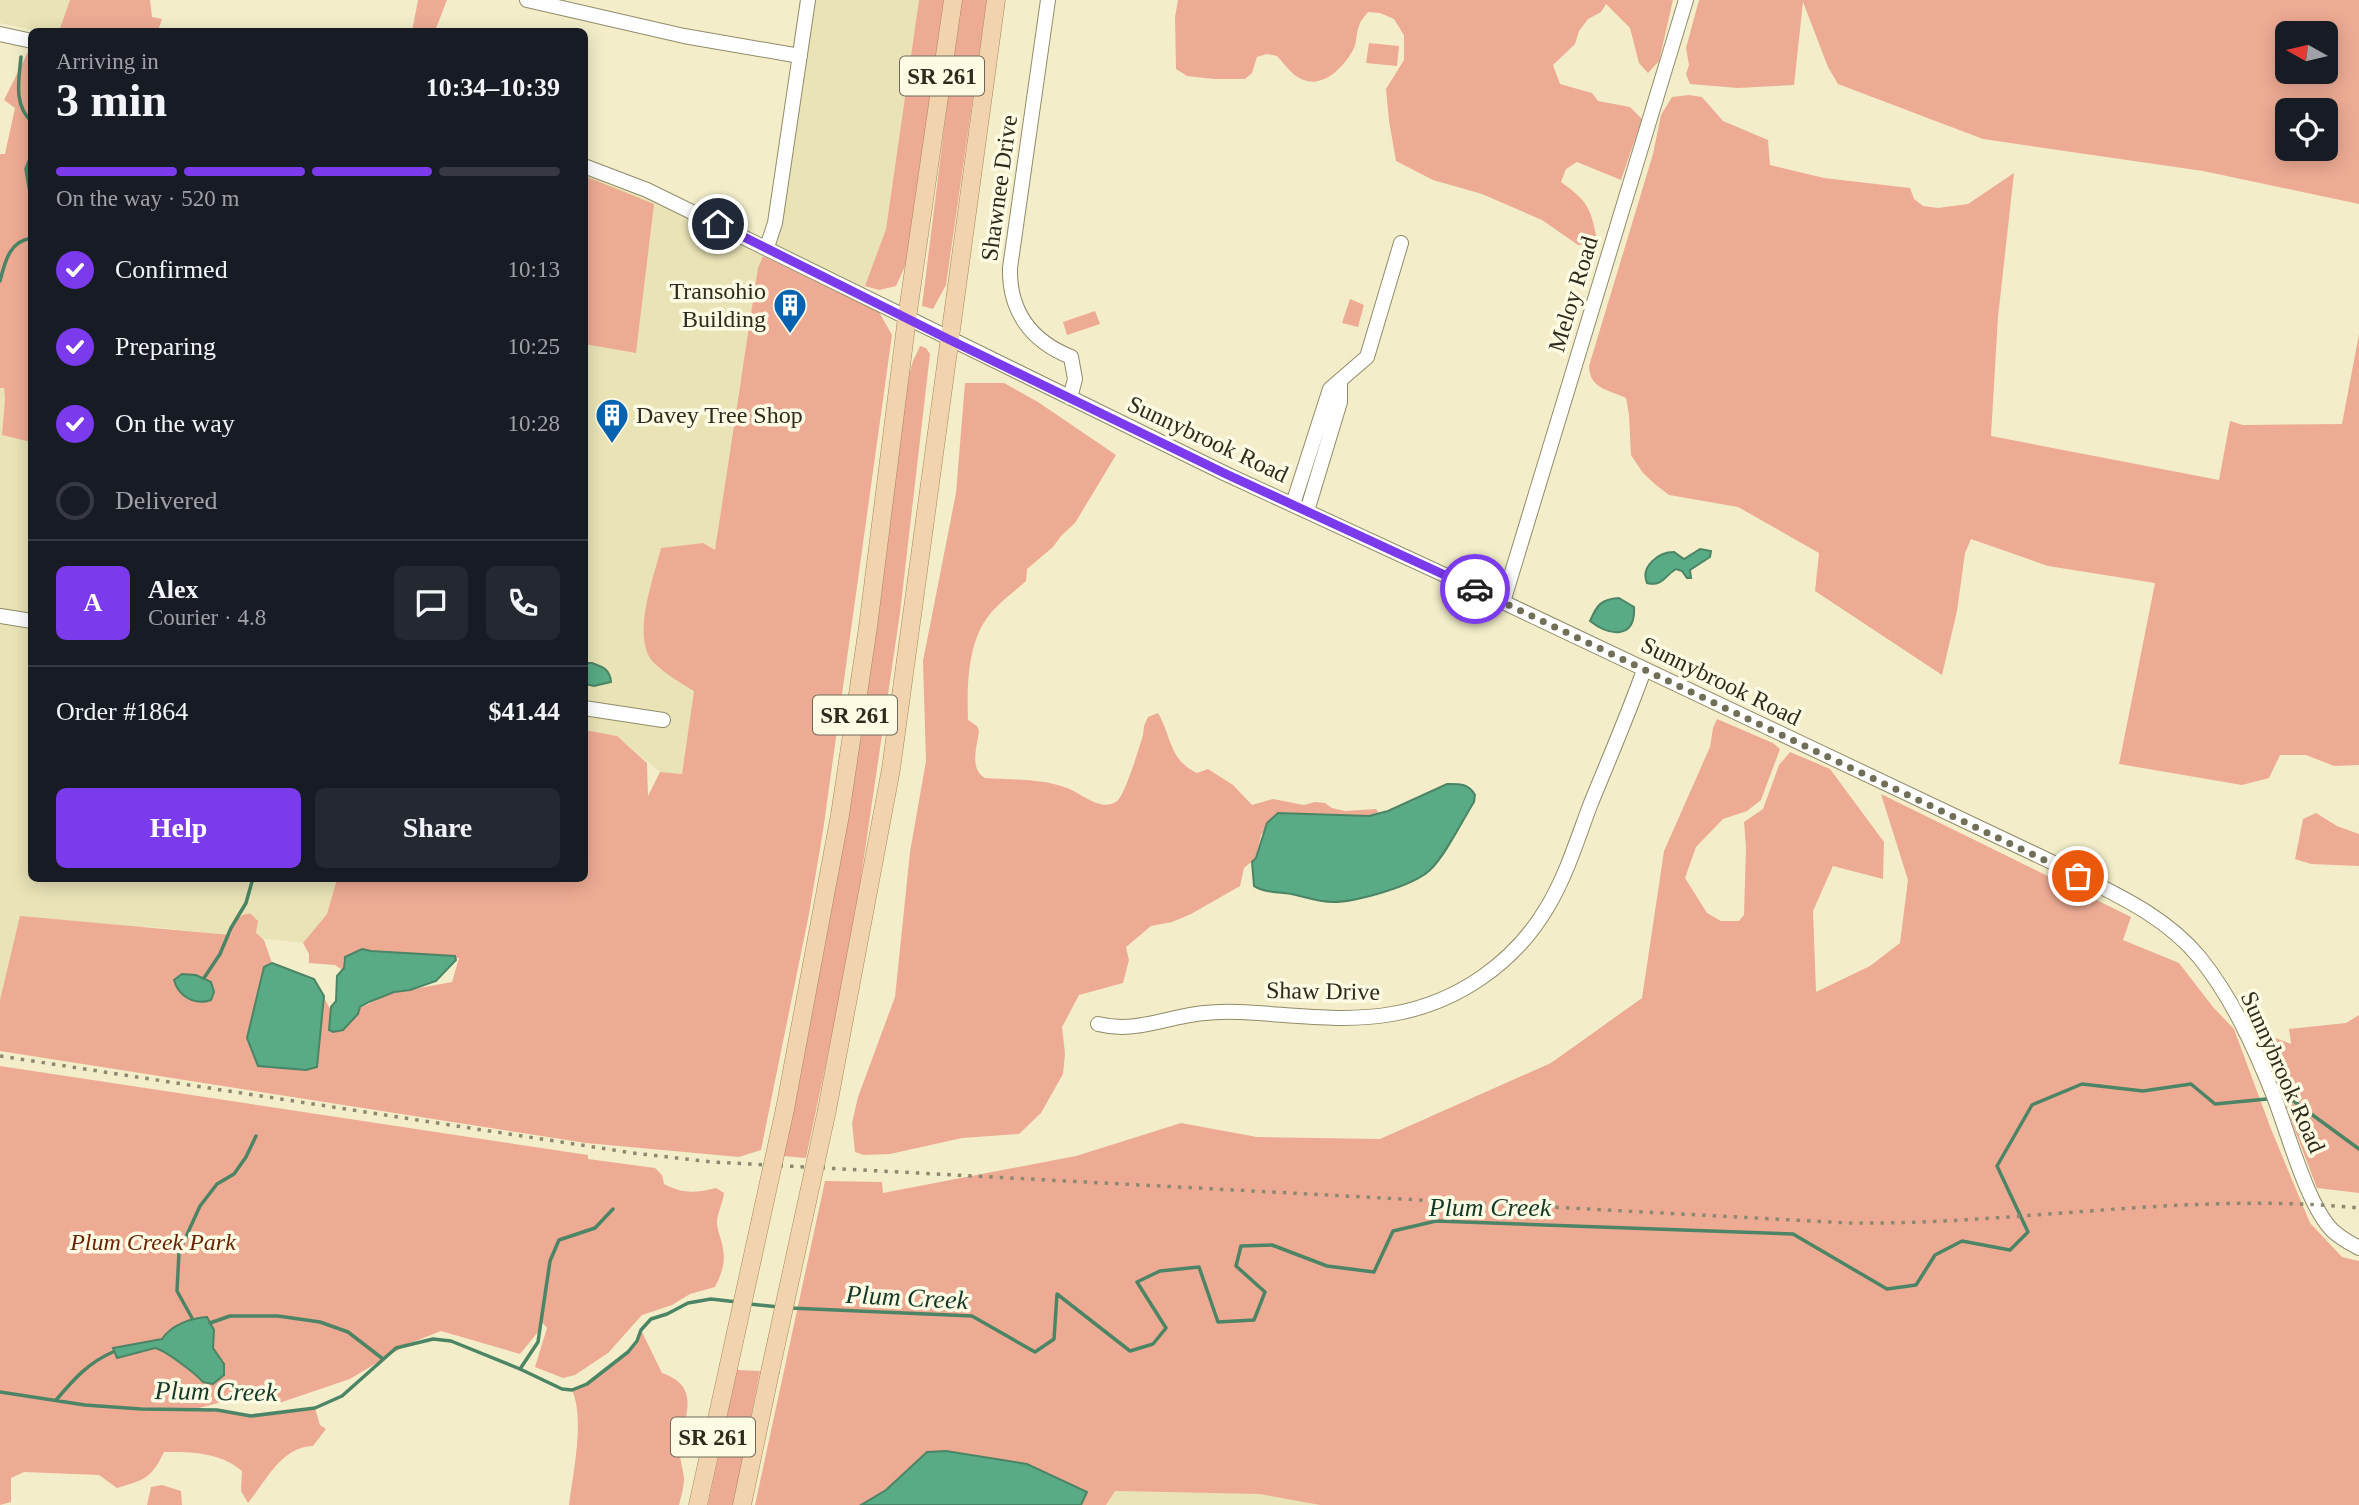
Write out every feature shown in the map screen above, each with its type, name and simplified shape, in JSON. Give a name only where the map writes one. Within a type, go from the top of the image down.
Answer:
[{"type":"main road","name":"SR 261","points":[[698,1505],[785,1109],[840,815],[953,0]]},
{"type":"main road","name":"SR 261","points":[[742,1505],[827,1110],[891,769],[996,0]]},
{"type":"street","points":[[527,0],[688,37],[800,56]]},
{"type":"street","points":[[767,247],[775,223],[808,0]]},
{"type":"street","name":"Shawnee Drive","points":[[1048,0],[1010,284],[1016,307],[1034,334],[1045,345],[1070,357],[1075,379],[1070,398]]},
{"type":"street","name":"Meloy Road","points":[[1503,602],[1686,0]]},
{"type":"street","points":[[0,34],[28,40]]},
{"type":"street","name":"Sunnybrook Road","points":[[588,167],[633,184],[767,247],[1070,398],[2058,865],[2161,920],[2200,959],[2240,1020],[2273,1094],[2315,1205],[2334,1231],[2359,1248]]},
{"type":"street","points":[[1293,504],[1325,398],[1330,389],[1367,357],[1401,243]]},
{"type":"street","points":[[1307,510],[1340,402],[1340,381]]},
{"type":"street","points":[[0,615],[28,620]]},
{"type":"street","name":"Shaw Drive","points":[[1098,1024],[1130,1028],[1196,1014],[1226,1012],[1376,1017],[1424,1006],[1454,995],[1479,980],[1521,943],[1548,906],[1644,670]]},
{"type":"street","points":[[588,709],[663,720]]},
{"type":"shaded area","points":[[0,0],[70,0],[60,28],[28,29],[0,23]]},
{"type":"shaded area","points":[[808,0],[919,0],[886,229],[862,295],[862,310],[741,376],[682,774],[660,772],[617,736],[588,731],[588,168],[767,247]]},
{"type":"shaded area","points":[[0,388],[4,388],[2,435],[28,441],[28,882],[336,882],[327,914],[303,943],[144,926],[0,1000]]},
{"type":"shaded area","points":[[1700,549],[1711,551],[1710,557],[1690,570],[1691,578],[1676,569],[1660,582],[1647,583],[1646,571],[1657,557],[1674,552],[1684,559]]},
{"type":"shaded area","points":[[1619,598],[1634,607],[1631,625],[1626,630],[1605,630],[1590,621],[1600,604]]},
{"type":"shaded area","points":[[588,663],[605,669],[611,682],[588,685]]},
{"type":"shaded area","points":[[1447,784],[1459,784],[1469,788],[1475,795],[1474,802],[1442,856],[1430,870],[1411,882],[1384,892],[1333,902],[1268,891],[1254,886],[1252,862],[1256,858],[1267,823],[1278,813],[1369,816],[1388,811]]},
{"type":"shaded area","points":[[362,949],[455,956],[456,960],[436,981],[369,1002],[360,1007],[358,1014],[343,1030],[333,1032],[329,1030],[331,1007],[336,1001],[337,976],[344,968],[345,957]]},
{"type":"shaded area","points":[[272,963],[314,979],[324,996],[317,1067],[306,1070],[258,1066],[247,1038],[264,967]]},
{"type":"shaded area","points":[[182,974],[196,975],[211,982],[214,992],[211,1000],[193,1001],[183,995],[174,980]]},
{"type":"shaded area","points":[[207,1317],[214,1330],[213,1348],[224,1364],[224,1375],[213,1384],[203,1382],[166,1353],[155,1348],[117,1358],[113,1348],[162,1339],[182,1323]]},
{"type":"shaded area","points":[[946,1451],[1027,1464],[1087,1492],[1081,1505],[861,1505],[886,1490],[927,1452]]},
{"type":"shaded area","points":[[1114,1491],[1259,1494],[1320,1505],[1106,1505]]},
{"type":"green space","points":[[70,0],[150,0],[152,17],[162,19],[159,28],[60,28]]},
{"type":"green space","points":[[418,0],[447,0],[436,28],[413,28]]},
{"type":"green space","points":[[919,0],[944,0],[906,264],[896,286],[879,290],[865,286],[886,229]]},
{"type":"green space","points":[[960,0],[987,0],[946,285],[933,309],[922,306]]},
{"type":"green space","points":[[1178,0],[1673,0],[1659,61],[1648,73],[1639,63],[1630,28],[1606,4],[1601,12],[1588,19],[1579,31],[1575,44],[1553,65],[1560,84],[1592,93],[1598,101],[1630,107],[1642,119],[1621,180],[1577,162],[1566,169],[1561,182],[1586,206],[1597,239],[1586,245],[1578,245],[1542,220],[1482,194],[1433,180],[1396,161],[1386,89],[1404,60],[1404,35],[1394,19],[1380,13],[1368,12],[1357,31],[1350,56],[1338,70],[1322,80],[1305,80],[1293,74],[1277,56],[1267,54],[1257,57],[1252,73],[1245,79],[1214,79],[1187,76],[1176,69],[1175,17]]},
{"type":"green space","points":[[1699,0],[2359,0],[2359,204],[2203,171],[1983,139],[1838,84],[1828,67],[1803,2],[1794,85],[1738,88],[1690,84],[1686,74],[1689,65],[1686,48]]},
{"type":"green space","points":[[1369,43],[1399,46],[1397,66],[1366,63]]},
{"type":"green space","points":[[28,52],[28,441],[2,435],[5,399],[4,388],[0,388],[0,154],[5,154],[15,108],[4,100]]},
{"type":"green space","points":[[1672,97],[1702,97],[1723,121],[1768,140],[1770,165],[1824,178],[1910,188],[1914,199],[1923,206],[1938,208],[1968,204],[2014,173],[1998,317],[1991,436],[2219,480],[2230,421],[2243,425],[2342,424],[2359,334],[2359,765],[2334,766],[2306,755],[2280,755],[2269,778],[2242,785],[2119,764],[2155,583],[2048,566],[1971,539],[1965,553],[1957,611],[1942,675],[1815,591],[1819,553],[1738,507],[1669,495],[1643,473],[1631,455],[1626,398],[1596,384],[1589,366],[1653,154],[1661,115]]},
{"type":"green space","points":[[588,177],[654,204],[636,353],[588,345]]},
{"type":"green space","points":[[763,256],[879,312],[892,335],[823,831],[761,1150],[739,1157],[586,1143],[0,1051],[0,1000],[20,916],[231,935],[237,920],[243,915],[251,914],[258,921],[256,933],[264,940],[272,963],[314,979],[336,1020],[391,993],[452,982],[459,958],[408,958],[362,949],[343,960],[344,968],[341,969],[335,965],[309,963],[309,954],[303,943],[327,914],[336,882],[588,882],[588,731],[617,736],[647,763],[648,796],[660,772],[682,774],[694,691],[653,662],[644,638],[646,607],[661,548],[703,543],[715,550],[758,268]]},
{"type":"green space","points":[[1350,299],[1364,305],[1358,327],[1342,323]]},
{"type":"green space","points":[[1095,311],[1100,324],[1067,335],[1063,322]]},
{"type":"green space","points":[[920,346],[926,348],[930,354],[900,613],[851,945],[806,1158],[782,1156],[906,385]]},
{"type":"green space","points":[[965,383],[1004,383],[1038,402],[1116,455],[1075,523],[1053,547],[1027,569],[1026,581],[990,614],[982,625],[973,651],[968,679],[968,720],[977,726],[979,731],[975,757],[980,774],[985,778],[1057,785],[1073,790],[1092,801],[1111,804],[1117,801],[1124,790],[1148,717],[1158,713],[1181,762],[1197,773],[1208,769],[1233,785],[1252,805],[1273,799],[1304,805],[1325,803],[1345,811],[1376,809],[1379,813],[1354,817],[1278,813],[1261,835],[1256,858],[1244,868],[1240,886],[1191,914],[1172,922],[1151,926],[1126,947],[1129,960],[1123,983],[1079,995],[1062,1027],[1065,1054],[1063,1074],[1041,1113],[1019,1134],[962,1138],[890,1154],[864,1155],[855,1152],[852,1123],[858,1097],[895,997],[910,852],[926,761],[923,661],[956,493]]},
{"type":"green space","points":[[1717,719],[1773,743],[1780,749],[1761,800],[1747,811],[1723,819],[1696,847],[1685,878],[1707,913],[1721,921],[1739,921],[1744,915],[1744,822],[1763,809],[1779,765],[1790,752],[1830,769],[1884,842],[1883,879],[1833,866],[1813,911],[1816,992],[1870,966],[1900,943],[1908,880],[1881,794],[2131,917],[2123,940],[2179,963],[2234,1029],[2310,1223],[2342,1257],[2359,1261],[2359,1505],[1320,1505],[1259,1494],[1115,1491],[1106,1505],[755,1505],[825,1181],[882,1182],[883,1193],[1076,1156],[1181,1123],[1257,1137],[1380,1139],[1551,1063],[1642,998],[1664,851],[1710,747]]},
{"type":"green space","points":[[2316,813],[2337,826],[2359,834],[2359,866],[2311,864],[2295,859],[2303,819]]},
{"type":"green space","points":[[2359,1015],[2359,1193],[2317,1188],[2257,1031],[2291,1044],[2289,1029],[2346,1023]]},
{"type":"green space","name":"Plum Creek Park","points":[[0,1066],[588,1155],[588,1159],[655,1168],[662,1175],[664,1184],[677,1190],[690,1192],[716,1188],[724,1193],[717,1221],[724,1254],[722,1269],[715,1287],[690,1294],[672,1305],[642,1315],[608,1353],[575,1375],[563,1378],[535,1367],[547,1328],[541,1321],[538,1332],[520,1354],[441,1331],[408,1344],[350,1379],[282,1402],[224,1398],[222,1402],[195,1409],[251,1416],[315,1408],[320,1425],[326,1429],[313,1446],[292,1452],[283,1458],[248,1503],[241,1491],[242,1471],[233,1465],[205,1454],[164,1452],[146,1477],[117,1488],[99,1475],[24,1472],[11,1478],[11,1502],[0,1505]]},
{"type":"green space","points":[[641,1330],[662,1373],[675,1379],[687,1396],[688,1406],[680,1452],[684,1481],[679,1505],[569,1505],[578,1431],[576,1402],[572,1390],[592,1380],[622,1358]]},
{"type":"green space","points":[[737,1370],[760,1371],[733,1505],[708,1505]]},
{"type":"green space","points":[[162,1485],[181,1491],[182,1505],[147,1505],[151,1487]]},
{"type":"waterway","points":[[21,57],[20,100],[28,117]]},
{"type":"waterway","points":[[28,164],[28,181]]},
{"type":"waterway","points":[[0,281],[9,254],[18,243],[28,239]]},
{"type":"waterway","points":[[204,978],[220,954],[246,903],[252,882]]},
{"type":"waterway","name":"Plum Creek","points":[[790,1308],[972,1316],[1035,1352],[1054,1339],[1057,1294],[1130,1351],[1153,1344],[1166,1328],[1137,1282],[1160,1271],[1199,1267],[1218,1322],[1254,1320],[1265,1292],[1236,1266],[1241,1246],[1272,1245],[1327,1266],[1374,1272],[1393,1231],[1436,1221],[1793,1234],[1887,1289],[1916,1285],[1935,1255],[1962,1241],[2010,1250],[2028,1232],[1997,1166],[2032,1105],[2082,1084],[2143,1091],[2191,1084],[2215,1104],[2267,1099]]},
{"type":"waterway","name":"Plum Creek","points":[[2281,1098],[2288,1097],[2359,1149]]},
{"type":"waterway","points":[[192,1318],[177,1291],[179,1252],[200,1206],[217,1184],[234,1174],[256,1136]]},
{"type":"waterway","points":[[520,1369],[538,1342],[550,1261],[559,1240],[595,1228],[613,1209]]},
{"type":"waterway","name":"Plum Creek","points":[[0,1392],[85,1405],[217,1410],[251,1416],[315,1408],[342,1396],[396,1348],[433,1339],[451,1341],[562,1389],[572,1390],[587,1384],[628,1352],[651,1319],[688,1303],[711,1299],[737,1302]]},
{"type":"waterway","name":"Plum Creek","points":[[749,1304],[779,1307]]},
{"type":"waterway","points":[[210,1323],[230,1316],[278,1316],[320,1322],[348,1332],[383,1359]]},
{"type":"waterway","points":[[57,1399],[89,1366],[113,1352]]},
{"type":"railway","points":[[0,1056],[633,1153],[712,1162],[1849,1223],[1977,1219],[2232,1203],[2359,1208]]},
{"type":"way so far","points":[[1475,589],[2078,876]]},
{"type":"place","name":"Transohio Building","points":[[790,335]]},
{"type":"place","name":"Davey Tree Shop","points":[[612,445]]},
{"type":"route","points":[[718,224],[1226,474],[1475,589]]}]
